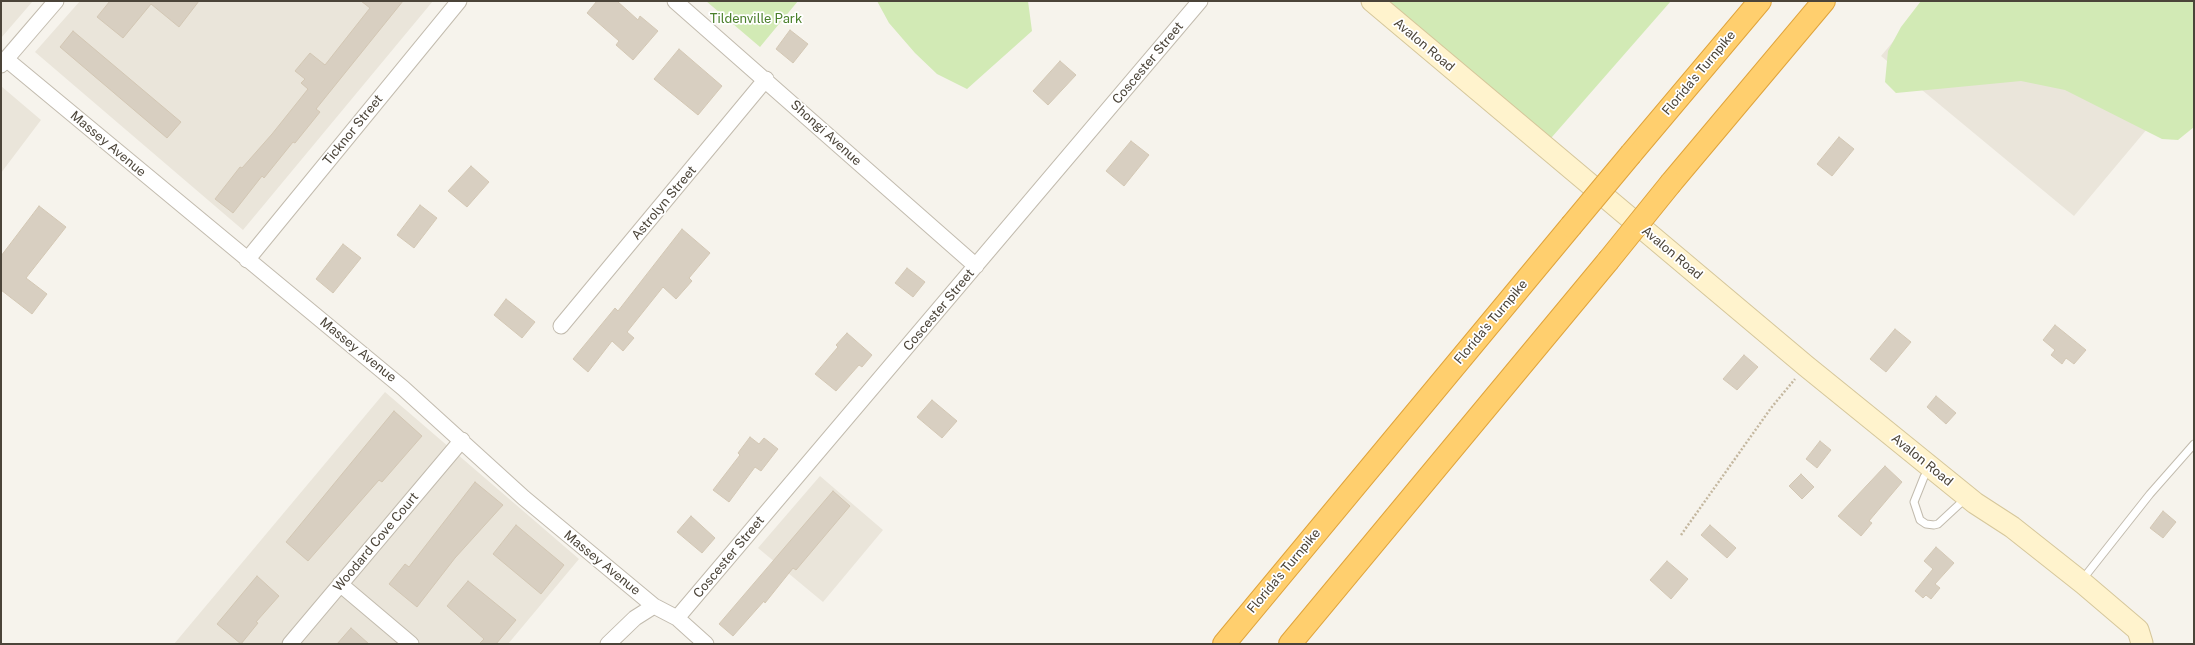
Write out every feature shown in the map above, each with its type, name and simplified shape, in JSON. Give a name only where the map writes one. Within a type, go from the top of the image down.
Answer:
[{"type":"highway","name":"Florida's Turnpike","points":[[1224,644],[1760,1]]},
{"type":"highway","points":[[1290,644],[1671,183],[1824,1]]},
{"type":"main road","name":"Avalon Road","points":[[1372,1],[1806,366],[1971,500],[2005,534],[2129,640],[2143,643]]},
{"type":"main road","name":"Avalon Road","points":[[1971,500],[2012,527],[2081,582],[2138,630],[2143,643]]},
{"type":"street","points":[[4,62],[56,1]]},
{"type":"street","name":"Ticknor Street","points":[[247,260],[460,1]]},
{"type":"street","name":"Shongi Avenue","points":[[675,1],[766,79],[976,266]]},
{"type":"street","name":"Coscester Street","points":[[677,618],[1200,1]]},
{"type":"street","name":"Massey Avenue","points":[[4,62],[403,388],[462,440],[524,498],[654,606],[677,618],[706,644]]},
{"type":"street","name":"Astrolyn Street","points":[[561,326],[766,79]]},
{"type":"street","name":"Woodard Cove Court","points":[[290,644],[462,440]]},
{"type":"street","points":[[340,584],[411,644]]},
{"type":"street","points":[[608,644],[635,618],[654,606]]},
{"type":"lane","points":[[2081,582],[2150,494],[2194,444]]},
{"type":"lane","points":[[1931,467],[1924,477],[1914,502],[1920,520],[1926,524],[1938,524],[1971,500]]},
{"type":"path","points":[[1681,535],[1771,408],[1806,366]]},
{"type":"shaded area","points":[[1,1],[33,1],[1,38]]},
{"type":"shaded area","points":[[80,1],[433,1],[243,230],[35,52]]},
{"type":"shaded area","points":[[1927,1],[2194,1],[2194,73],[2074,216],[1881,56]]},
{"type":"shaded area","points":[[1,86],[41,120],[1,173]]},
{"type":"shaded area","points":[[385,392],[579,559],[508,644],[174,644]]},
{"type":"shaded area","points":[[820,476],[883,530],[823,602],[758,548]]},
{"type":"green space","name":"Tildenville Park","points":[[706,1],[798,1],[760,47]]},
{"type":"green space","points":[[877,1],[1028,1],[1032,31],[967,89],[937,74],[915,53],[889,23]]},
{"type":"green space","points":[[1371,1],[1671,1],[1545,145]]},
{"type":"green space","points":[[1921,1],[2194,1],[2194,127],[2178,140],[2162,139],[2065,90],[2021,81],[1896,93],[1885,82],[1888,51],[1901,27]]},
{"type":"building","points":[[110,1],[199,1],[179,27],[151,4],[123,38],[97,17]]},
{"type":"building","points":[[361,1],[403,1],[316,109],[320,112],[264,178],[262,176],[233,213],[215,199],[240,167],[242,168],[272,134],[308,89],[301,83],[305,79],[295,71],[310,53],[325,65],[370,8]]},
{"type":"building","points":[[597,1],[617,1],[638,20],[640,16],[658,31],[633,60],[616,45],[619,41],[587,13]]},
{"type":"building","points":[[790,30],[808,44],[793,63],[776,49]]},
{"type":"building","points":[[73,31],[181,122],[167,138],[60,47]]},
{"type":"building","points":[[679,49],[722,86],[698,115],[654,79]]},
{"type":"building","points":[[1060,61],[1076,75],[1048,105],[1033,91]]},
{"type":"building","points":[[1839,137],[1854,149],[1832,176],[1817,164]]},
{"type":"building","points":[[1131,141],[1149,155],[1124,186],[1106,171]]},
{"type":"building","points":[[471,166],[489,182],[467,207],[448,191]]},
{"type":"building","points":[[420,205],[437,218],[414,248],[397,235]]},
{"type":"building","points":[[39,206],[66,227],[26,278],[47,294],[32,314],[1,290],[1,256]]},
{"type":"building","points":[[682,229],[710,253],[689,278],[692,281],[676,299],[663,287],[627,332],[634,338],[623,351],[612,341],[588,372],[573,359],[615,308],[618,311]]},
{"type":"building","points":[[343,244],[361,258],[333,293],[316,279]]},
{"type":"building","points":[[907,268],[925,282],[913,297],[895,283]]},
{"type":"building","points":[[506,299],[535,322],[522,338],[494,315]]},
{"type":"building","points":[[2055,325],[2086,350],[2074,364],[2066,358],[2062,364],[2051,355],[2055,350],[2043,340]]},
{"type":"building","points":[[1895,329],[1911,342],[1886,372],[1870,359]]},
{"type":"building","points":[[847,333],[872,355],[862,367],[859,365],[836,391],[815,374],[838,347],[836,345]]},
{"type":"building","points":[[1744,355],[1758,367],[1737,390],[1723,379]]},
{"type":"building","points":[[1936,396],[1956,413],[1946,424],[1927,407]]},
{"type":"building","points":[[932,400],[957,421],[942,438],[917,417]]},
{"type":"building","points":[[394,411],[422,436],[382,482],[379,480],[308,561],[286,542]]},
{"type":"building","points":[[750,437],[759,444],[764,438],[778,449],[761,471],[755,467],[729,502],[713,490],[740,455],[738,453]]},
{"type":"building","points":[[1820,441],[1831,450],[1817,468],[1806,459]]},
{"type":"building","points":[[1885,466],[1902,482],[1869,521],[1872,523],[1861,536],[1838,516]]},
{"type":"building","points":[[1801,474],[1814,487],[1802,499],[1789,486]]},
{"type":"building","points":[[475,482],[503,505],[455,558],[417,607],[389,584],[405,564],[409,567]]},
{"type":"building","points":[[833,491],[850,506],[796,570],[793,568],[765,603],[764,601],[733,636],[719,624]]},
{"type":"building","points":[[2163,511],[2176,522],[2163,538],[2150,528]]},
{"type":"building","points":[[691,516],[715,538],[702,553],[677,532]]},
{"type":"building","points":[[516,525],[564,565],[541,594],[493,554]]},
{"type":"building","points":[[1710,525],[1736,548],[1727,558],[1701,535]]},
{"type":"building","points":[[1936,547],[1954,563],[1935,584],[1940,588],[1931,599],[1926,595],[1923,598],[1915,591],[1933,569],[1924,561]]},
{"type":"building","points":[[1667,561],[1688,579],[1671,599],[1650,580]]},
{"type":"building","points":[[257,576],[279,596],[256,622],[258,623],[241,644],[217,624]]},
{"type":"building","points":[[468,581],[516,620],[496,644],[479,644],[484,639],[447,606]]},
{"type":"building","points":[[351,628],[369,644],[337,644]]}]
